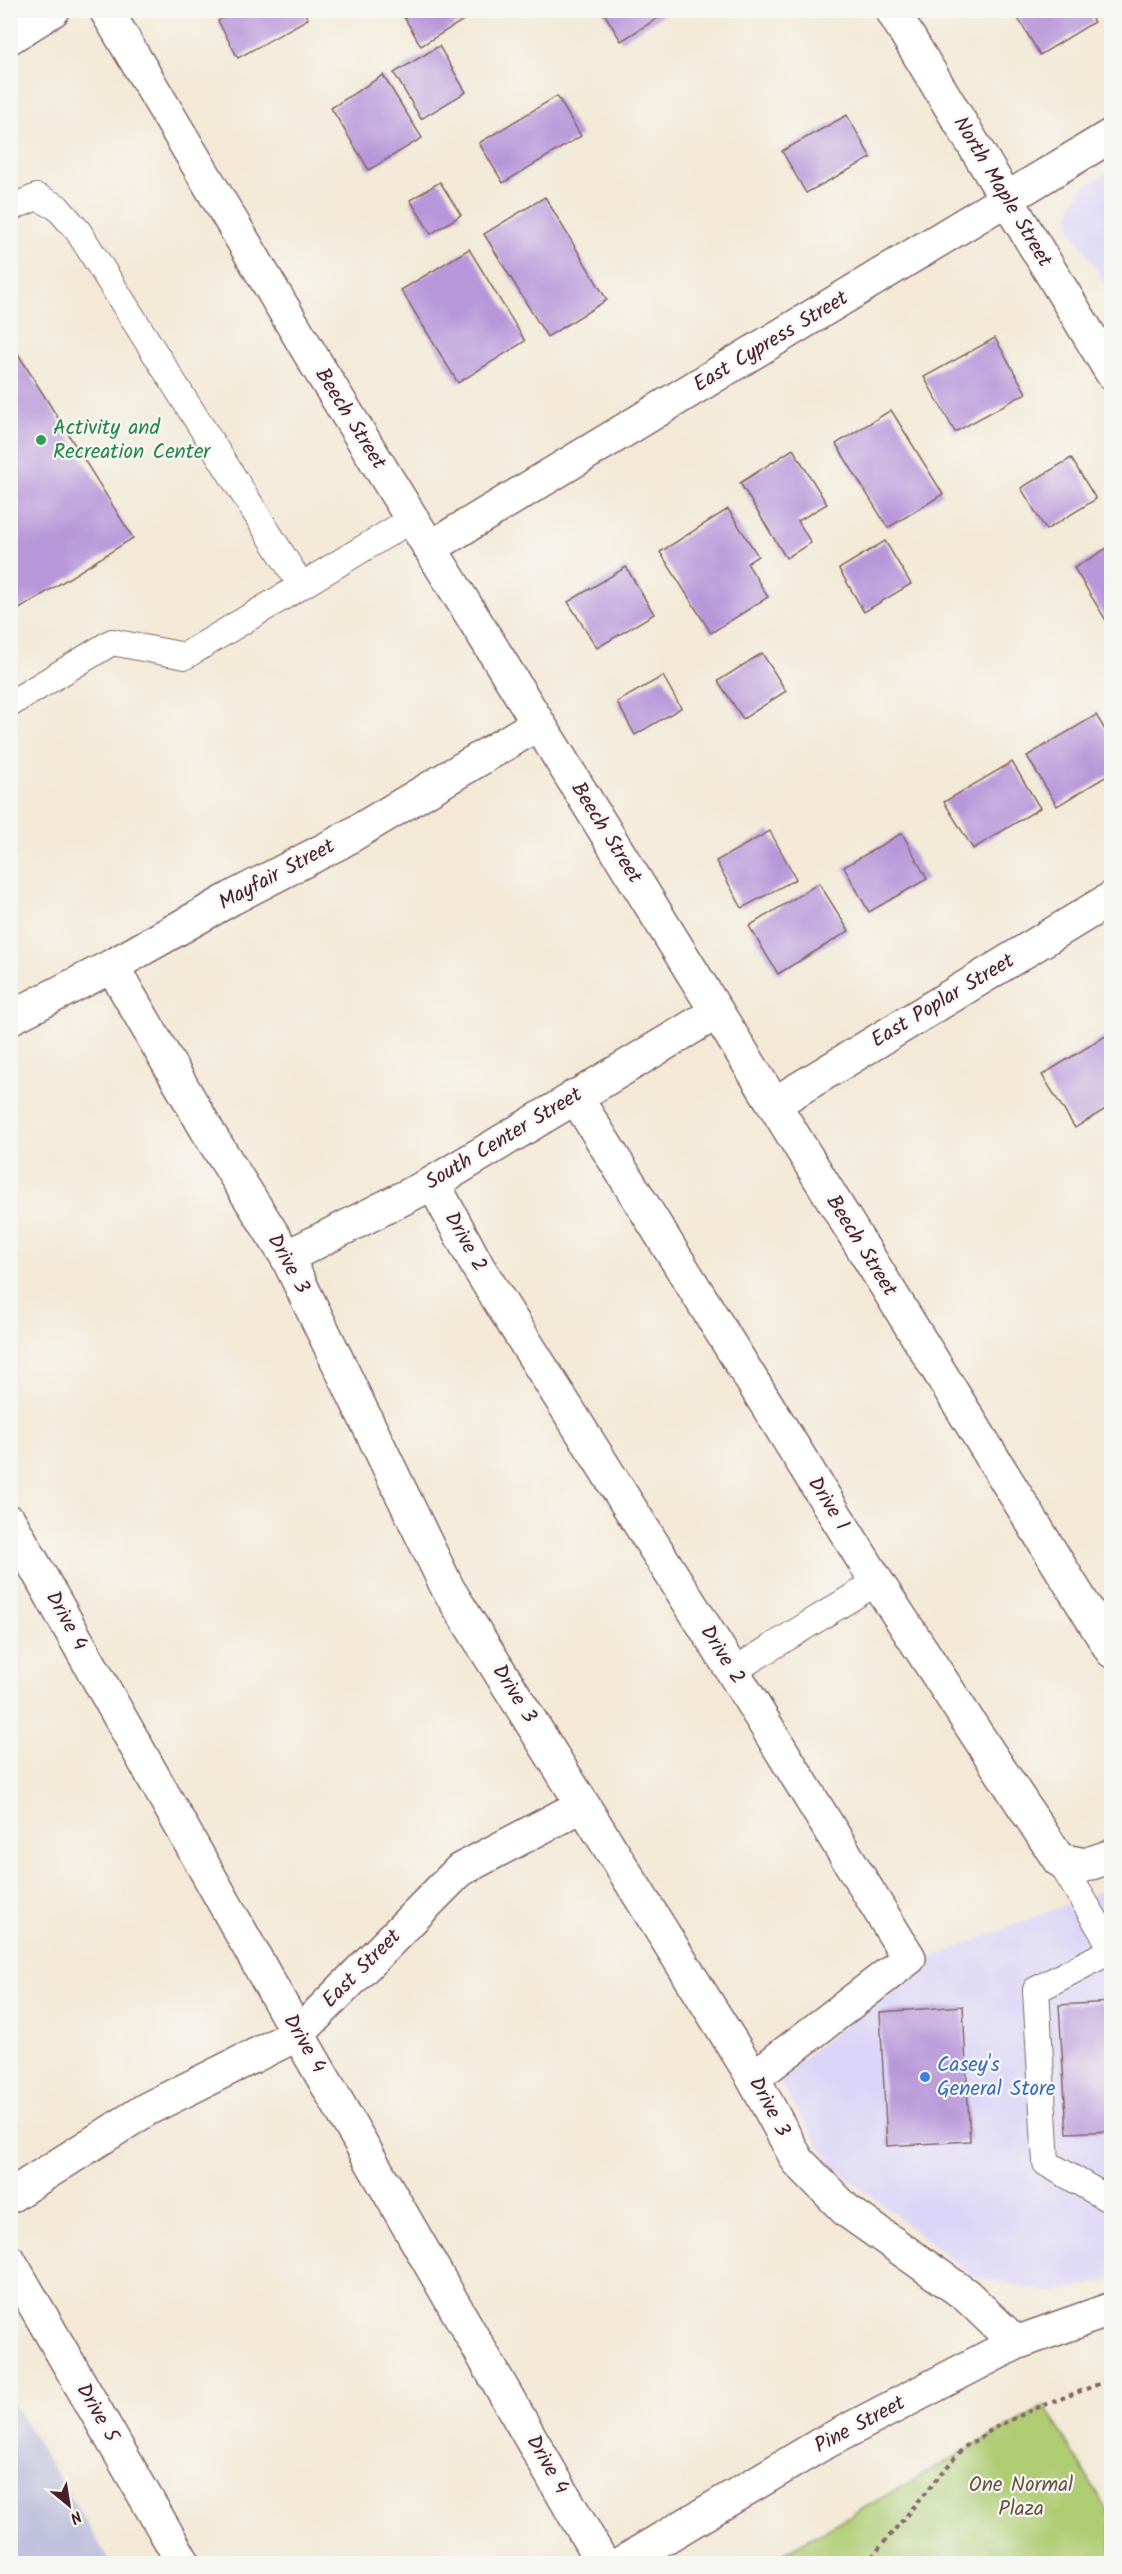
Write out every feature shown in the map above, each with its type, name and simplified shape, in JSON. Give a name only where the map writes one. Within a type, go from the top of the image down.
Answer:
[{"type":"street","points":[[10,37],[53,10]]},
{"type":"street","name":"Beech Street","points":[[106,10],[315,362],[1112,1651]]},
{"type":"street","name":"North Maple Street","points":[[892,10],[1112,373]]},
{"type":"street","name":"East Cypress Street","points":[[430,548],[1112,135]]},
{"type":"street","name":"Mayfair Street","points":[[10,1018],[112,966],[232,898],[340,843],[538,724]]},
{"type":"street","name":"East Poplar Street","points":[[774,1104],[1112,898]]},
{"type":"street","name":"Drive 3","points":[[112,966],[210,1135],[287,1257],[448,1589],[753,2078],[798,2161],[846,2210],[966,2295],[1016,2343]]},
{"type":"street","name":"South Center Street","points":[[287,1257],[433,1183],[717,1012]]},
{"type":"street","name":"Drive 1","points":[[575,1096],[877,1582],[1059,1860]]},
{"type":"street","name":"Drive 2","points":[[433,1183],[478,1267],[733,1671],[909,1958],[753,2078]]},
{"type":"street","name":"Drive 4","points":[[10,1522],[298,2034],[603,2564]]},
{"type":"street","name":"East Street","points":[[10,2196],[147,2109],[298,2034],[460,1870],[583,1805]]},
{"type":"street","points":[[1059,1860],[1085,1865],[1112,1856]]},
{"type":"street","name":"Drive 5","points":[[10,2262],[184,2564]]},
{"type":"street","name":"Pine Street","points":[[620,2564],[820,2445],[1016,2343],[1112,2309]]},
{"type":"lane","points":[[10,208],[37,197],[57,207],[78,231],[301,585]]},
{"type":"lane","points":[[10,704],[111,642],[184,656],[412,519]]},
{"type":"lane","points":[[733,1671],[877,1582]]},
{"type":"lane","points":[[1059,1860],[1112,1949],[1036,1990],[1046,2163],[1112,2200]]},
{"type":"path","points":[[866,2564],[963,2448],[998,2426],[1032,2410],[1112,2379]]},
{"type":"shaded area","points":[[1111,170],[1111,294],[1068,222],[1072,205],[1085,186]]},
{"type":"shaded area","points":[[1111,1887],[1111,2280],[1052,2293],[974,2277],[832,2165],[777,2079],[923,1961]]},
{"type":"shaded area","points":[[11,2400],[111,2563],[11,2563]]},
{"type":"green space","name":"One Normal Plaza","points":[[1045,2406],[1111,2517],[1111,2563],[766,2563]]},
{"type":"building","points":[[236,10],[303,10],[308,19],[238,58],[218,21]]},
{"type":"building","points":[[400,10],[480,10],[421,46]]},
{"type":"building","points":[[602,10],[671,10],[621,41]]},
{"type":"building","points":[[1013,10],[1087,10],[1094,22],[1040,55]]},
{"type":"building","points":[[439,46],[466,92],[421,119],[394,73]]},
{"type":"building","points":[[383,75],[422,138],[369,170],[331,108]]},
{"type":"building","points":[[557,96],[581,136],[503,183],[479,143]]},
{"type":"building","points":[[847,115],[871,158],[806,193],[782,151]]},
{"type":"building","points":[[440,182],[461,215],[431,234],[410,200]]},
{"type":"building","points":[[545,197],[607,300],[547,337],[484,234]]},
{"type":"building","points":[[469,249],[525,341],[458,383],[401,290]]},
{"type":"building","points":[[995,338],[1026,393],[955,432],[924,377]]},
{"type":"building","name":"Activity and Recreation Center","points":[[10,341],[133,538],[10,615]]},
{"type":"building","points":[[891,410],[943,494],[888,528],[836,444]]},
{"type":"building","points":[[793,449],[827,504],[798,521],[811,543],[786,558],[740,483]]},
{"type":"building","points":[[1071,458],[1096,499],[1046,530],[1021,488]]},
{"type":"building","points":[[728,509],[758,556],[747,563],[768,597],[711,633],[660,552]]},
{"type":"building","points":[[885,541],[911,584],[864,612],[839,569]]},
{"type":"building","points":[[1112,545],[1112,619],[1107,622],[1074,568]]},
{"type":"building","points":[[626,567],[654,614],[597,648],[568,602]]},
{"type":"building","points":[[762,653],[786,691],[743,719],[718,681]]},
{"type":"building","points":[[663,676],[681,708],[635,735],[617,702]]},
{"type":"building","points":[[1096,715],[1112,741],[1112,773],[1057,806],[1027,756]]},
{"type":"building","points":[[1012,762],[1040,808],[973,849],[944,802]]},
{"type":"building","points":[[770,831],[796,879],[742,908],[716,861]]},
{"type":"building","points":[[902,833],[927,879],[869,912],[844,867]]},
{"type":"building","points":[[819,883],[849,931],[778,974],[749,926]]},
{"type":"building","points":[[1112,1032],[1112,1105],[1075,1128],[1042,1075]]},
{"type":"building","name":"Casey's General Store","points":[[1112,2002],[1112,2131],[1067,2133],[1059,2005]]},
{"type":"building","name":"Casey's General Store","points":[[963,2006],[970,2141],[887,2146],[880,2012]]},
{"type":"place","name":"Activity and Recreation Center","points":[[41,440]]},
{"type":"place","name":"Casey's General Store","points":[[925,2077]]}]
